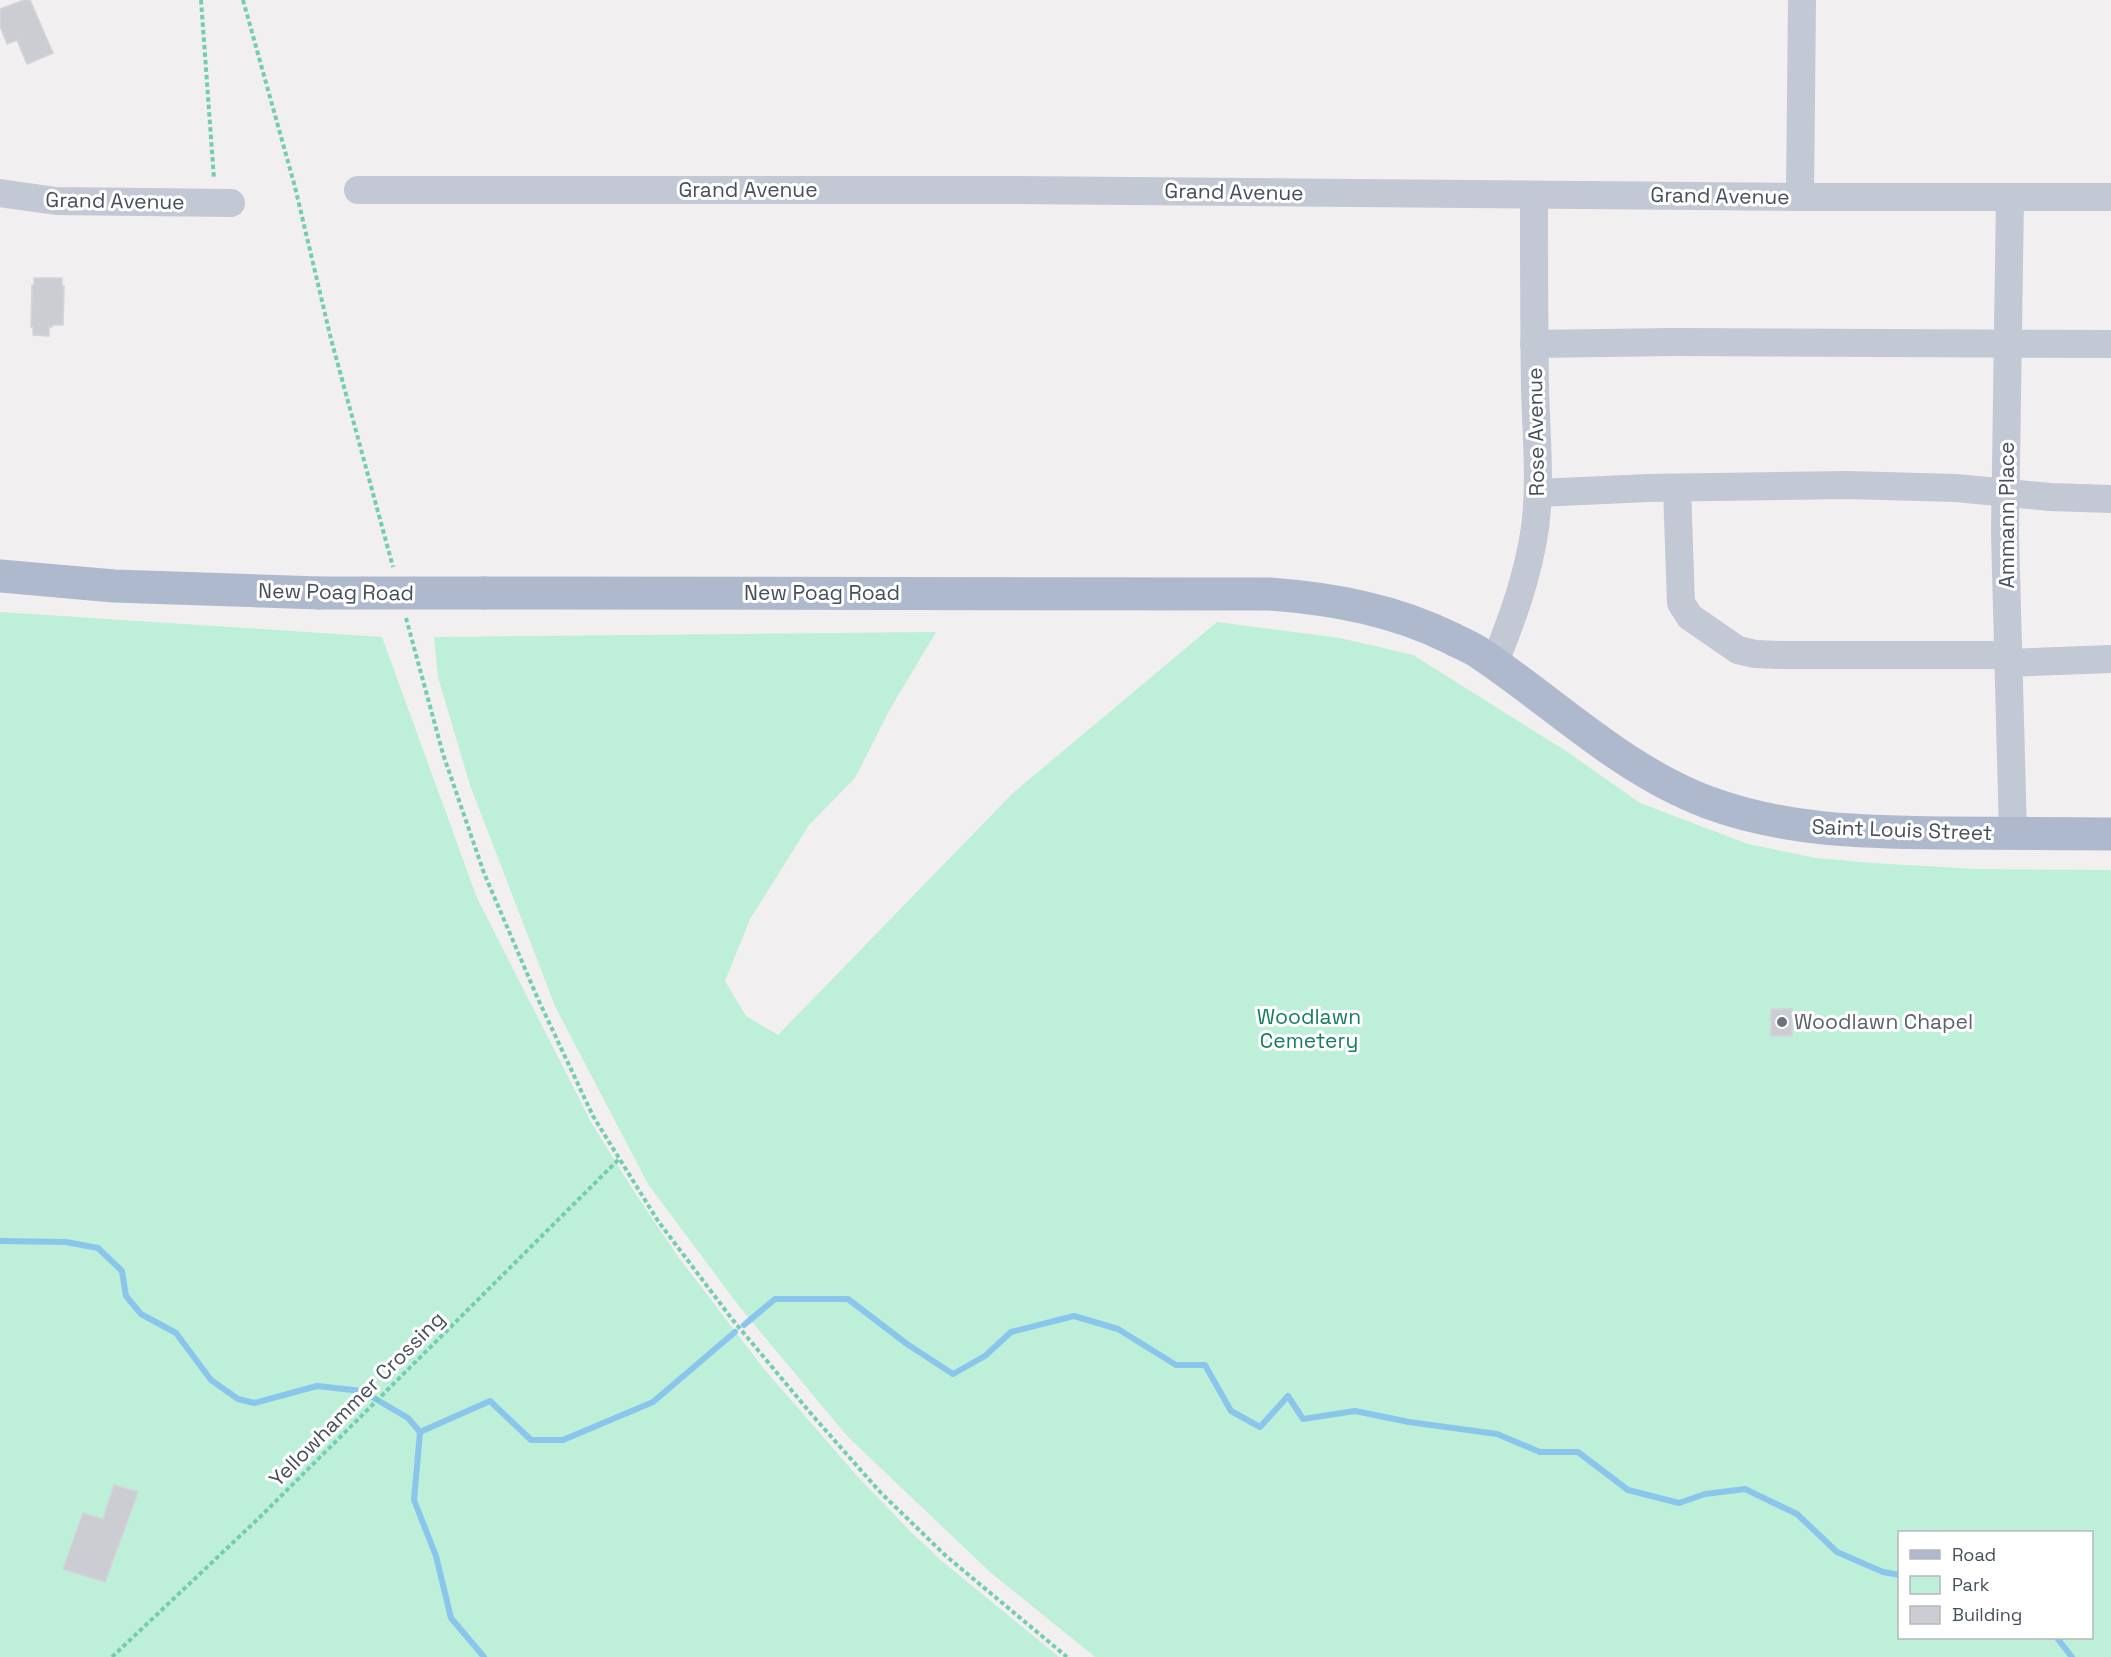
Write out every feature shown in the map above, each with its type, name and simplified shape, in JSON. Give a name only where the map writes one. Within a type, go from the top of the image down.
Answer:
[{"type":"main road","name":"New Poag Road","points":[[0,576],[114,586],[319,593],[1043,593],[1300,596],[1344,602],[1388,612],[1437,631],[1480,653],[1605,744]]},
{"type":"main road","name":"Saint Louis Street","points":[[1605,744],[1667,785],[1707,802],[1752,816],[1798,826],[1851,832],[2111,834]]},
{"type":"street","points":[[1800,197],[1802,0]]},
{"type":"street","name":"Grand Avenue","points":[[358,190],[1006,190],[1800,197],[2111,197]]},
{"type":"street","name":"Grand Avenue","points":[[0,193],[56,201],[218,203]]},
{"type":"street","name":"Rose Avenue","points":[[1494,664],[1515,615],[1527,569],[1535,528],[1538,493],[1534,344],[1534,195]]},
{"type":"street","name":"Ammann Place","points":[[2010,197],[2006,493],[2013,834]]},
{"type":"street","points":[[1534,344],[2008,342],[2111,344]]},
{"type":"street","points":[[1538,493],[1677,488],[1858,486],[1956,488],[2111,499]]},
{"type":"street","points":[[1677,488],[1681,603],[1690,617],[1738,650],[1781,656],[2111,659]]},
{"type":"path","points":[[201,0],[214,179],[218,203]]},
{"type":"path","points":[[243,0],[295,187],[331,339],[393,571]]},
{"type":"path","points":[[406,617],[443,754],[484,873],[538,999],[593,1116],[658,1221],[732,1319],[813,1416],[881,1492],[946,1556],[1067,1657]]},
{"type":"path","name":"Yellowhammer Crossing","points":[[112,1657],[261,1517],[620,1158]]},
{"type":"green space","points":[[0,612],[382,637],[477,898],[592,1124],[635,1193],[679,1258],[764,1369],[857,1476],[943,1562],[1059,1657],[0,1657]]},
{"type":"green space","name":"Woodlawn Cemetery","points":[[1217,622],[1340,638],[1413,655],[1566,751],[1640,803],[1748,844],[1816,858],[1872,863],[1976,869],[2111,870],[2111,1657],[1095,1657],[990,1572],[848,1437],[739,1306],[648,1184],[555,1006],[470,785],[438,677],[434,637],[936,632],[890,709],[855,778],[809,825],[750,919],[725,981],[746,1016],[778,1035],[1013,793]]},
{"type":"building","points":[[30,0],[53,53],[27,64],[17,40],[7,44],[0,26],[0,9]]},
{"type":"building","points":[[34,278],[62,278],[62,286],[64,286],[63,325],[49,327],[49,336],[33,335],[33,327],[31,327]]},
{"type":"building","name":"Woodlawn Chapel","points":[[1771,1009],[1792,1009],[1792,1036],[1771,1036]]},
{"type":"building","points":[[114,1485],[138,1492],[105,1582],[63,1569],[83,1513],[103,1519]]},
{"type":"waterway","points":[[0,1241],[66,1242],[98,1248],[122,1271],[126,1296],[141,1314],[176,1333],[211,1380],[238,1399],[254,1403],[317,1386],[362,1391],[408,1418],[420,1432],[414,1500],[436,1556],[451,1618],[484,1657]]},
{"type":"waterway","points":[[744,1325],[775,1299],[848,1299],[907,1344],[953,1374],[985,1356],[1011,1332],[1074,1316],[1118,1329],[1176,1365],[1205,1365],[1231,1411],[1260,1427],[1288,1396],[1303,1419],[1355,1411],[1409,1422],[1497,1434],[1540,1452],[1578,1452],[1628,1490],[1679,1503],[1705,1494],[1745,1489],[1797,1514],[1837,1552],[1883,1572],[1898,1575]]},
{"type":"waterway","points":[[420,1432],[490,1401],[531,1440],[563,1440],[653,1402],[735,1332]]},
{"type":"waterway","points":[[2058,1639],[2072,1657]]},
{"type":"place","name":"Woodlawn Chapel","points":[[1782,1022]]}]
